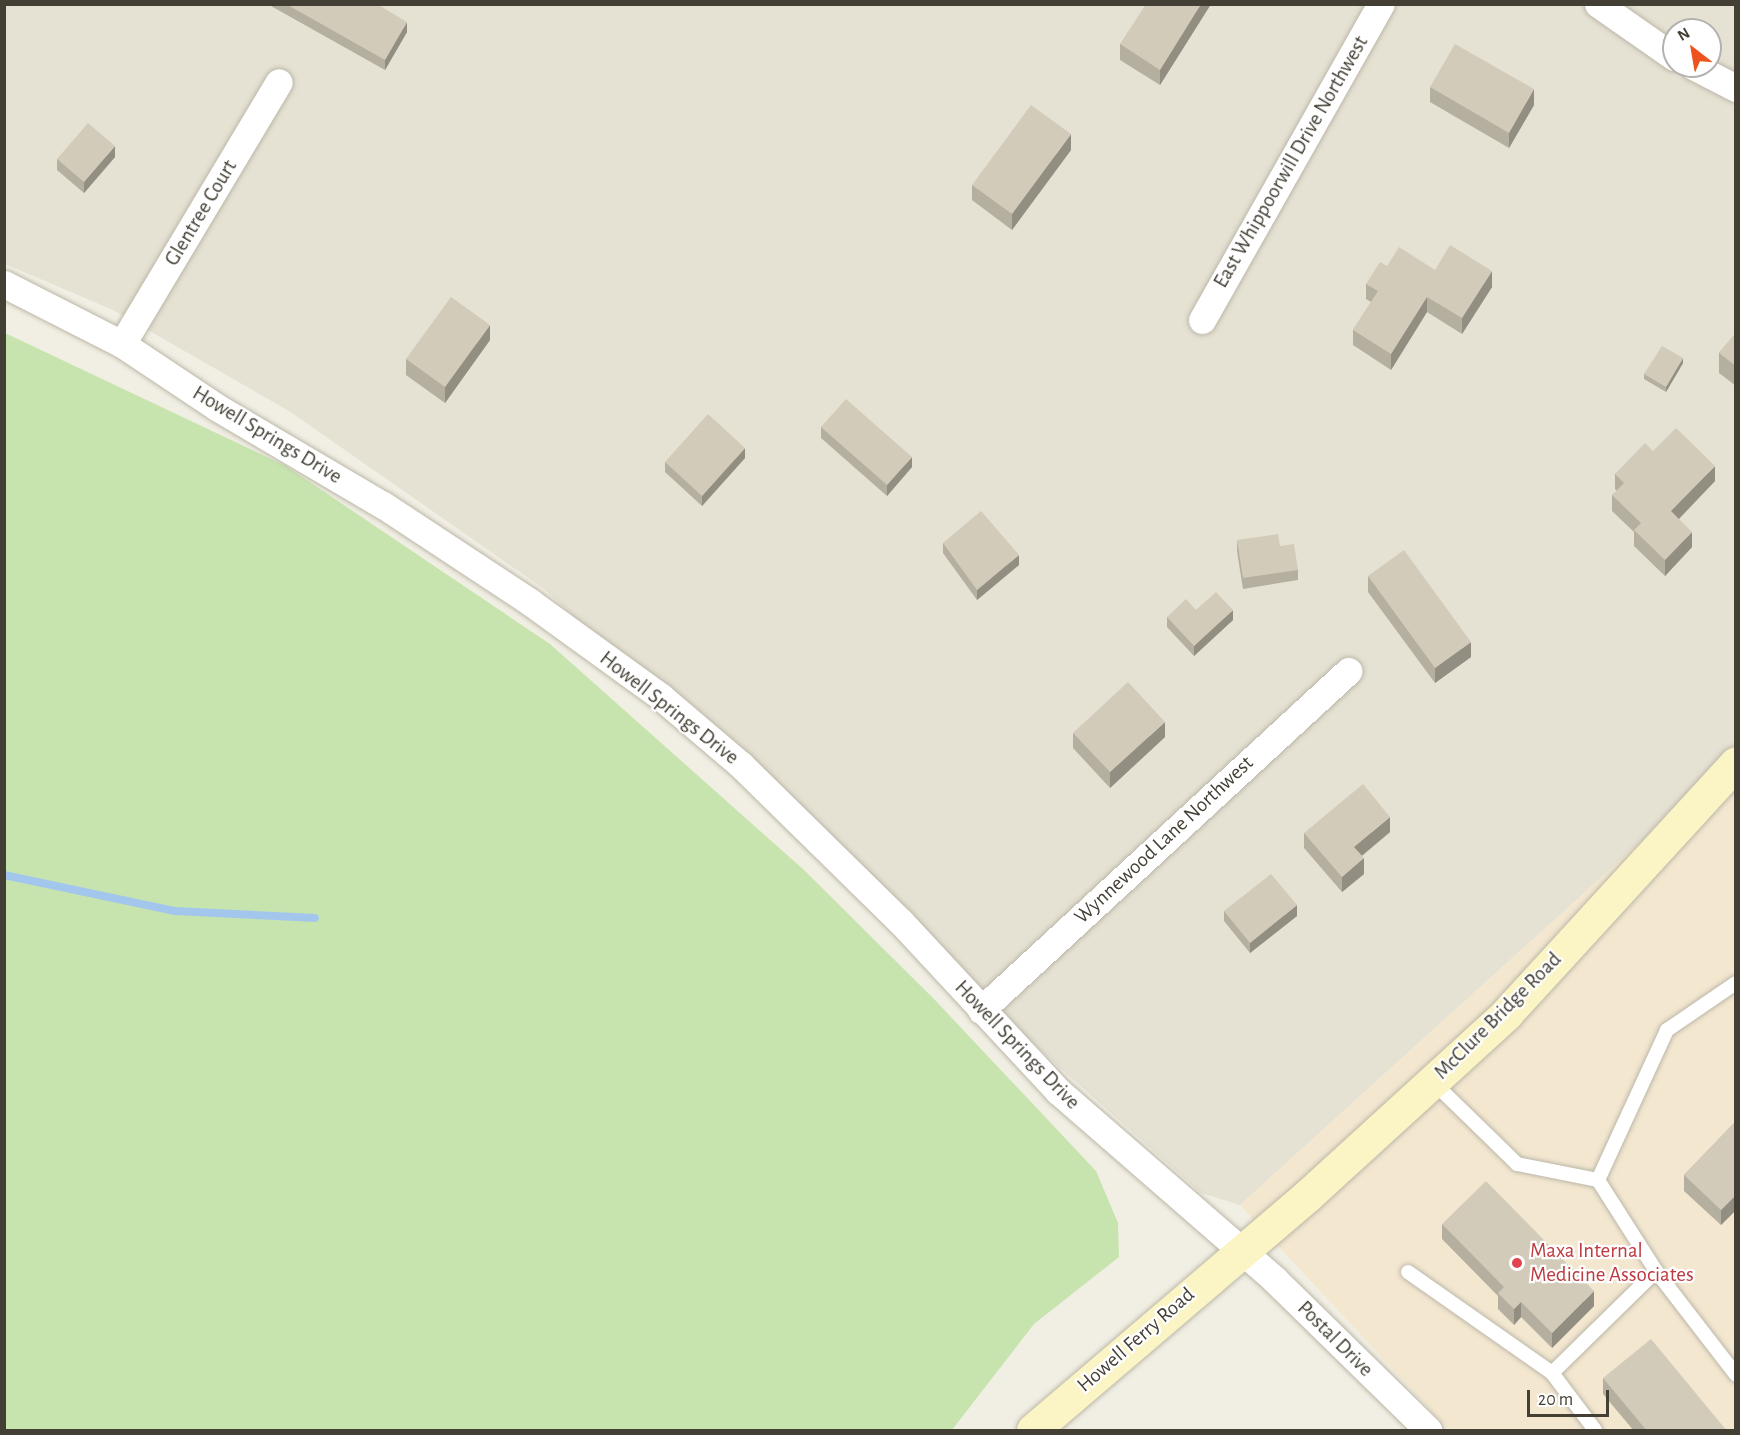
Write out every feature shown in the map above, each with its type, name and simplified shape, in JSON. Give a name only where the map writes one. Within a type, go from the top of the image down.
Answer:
[{"type":"street","name":"East Whippoorwill Drive Northwest","points":[[1202,320],[1381,4]]},
{"type":"street","points":[[1599,4],[1662,49]]},
{"type":"street","points":[[1718,78],[1736,87]]},
{"type":"street","name":"Glentree Court","points":[[122,344],[279,82]]},
{"type":"street","name":"Howell Springs Drive","points":[[4,284],[122,344],[218,408],[383,505],[530,602],[661,697],[741,765],[901,922],[1058,1091],[1241,1250]]},
{"type":"street","name":"Wynnewood Lane Northwest","points":[[981,1010],[1348,672]]},
{"type":"street","name":"McClure Bridge Road","points":[[1241,1250],[1307,1196],[1506,1014],[1736,763]]},
{"type":"street","name":"Howell Ferry Road","points":[[1033,1431],[1241,1250]]},
{"type":"street","name":"Postal Drive","points":[[1241,1250],[1428,1431]]},
{"type":"lane","points":[[1598,1180],[1667,1030],[1736,983]]},
{"type":"lane","points":[[1432,1081],[1517,1164],[1598,1180],[1656,1270],[1736,1375]]},
{"type":"lane","points":[[1552,1373],[1656,1270]]},
{"type":"lane","points":[[1408,1272],[1552,1373],[1595,1431]]},
{"type":"shaded area","points":[[4,5],[1735,5],[1735,756],[1240,1205],[1201,1193],[1040,1050],[544,589],[289,411],[113,310],[5,264]]},
{"type":"shaded area","points":[[1735,756],[1735,1430],[1449,1430],[1240,1205]]},
{"type":"green space","points":[[5,333],[286,466],[550,644],[804,870],[934,999],[1096,1171],[1118,1223],[1119,1257],[1034,1324],[952,1430],[5,1430]]},
{"type":"building","points":[[286,4],[377,4],[407,22],[385,60]]},
{"type":"building","points":[[1146,4],[1201,4],[1160,70],[1120,44]]},
{"type":"building","points":[[1455,44],[1534,89],[1509,133],[1430,87]]},
{"type":"building","points":[[1031,105],[1071,134],[1012,214],[972,185]]},
{"type":"building","points":[[88,123],[115,146],[84,182],[57,159]]},
{"type":"building","points":[[1450,245],[1492,271],[1462,318],[1427,297],[1391,354],[1353,330],[1378,291],[1366,284],[1380,262],[1387,266],[1399,247],[1435,270]]},
{"type":"building","points":[[451,297],[490,325],[445,387],[406,359]]},
{"type":"building","points":[[1736,333],[1736,366],[1719,353]]},
{"type":"building","points":[[1662,346],[1683,358],[1666,387],[1644,374]]},
{"type":"building","points":[[846,399],[912,457],[887,485],[821,427]]},
{"type":"building","points":[[708,414],[745,448],[702,496],[665,462]]},
{"type":"building","points":[[1676,428],[1715,466],[1671,511],[1692,532],[1665,560],[1634,530],[1641,523],[1612,495],[1624,483],[1615,474],[1645,443],[1653,451]]},
{"type":"building","points":[[981,511],[1019,555],[977,590],[943,543]]},
{"type":"building","points":[[1278,534],[1280,546],[1294,544],[1298,570],[1243,578],[1237,540]]},
{"type":"building","points":[[1404,550],[1471,642],[1435,668],[1368,576]]},
{"type":"building","points":[[1216,592],[1233,610],[1194,646],[1167,617],[1186,599],[1196,610]]},
{"type":"building","points":[[1128,682],[1165,722],[1110,772],[1073,733]]},
{"type":"building","points":[[1363,784],[1390,817],[1354,847],[1364,858],[1342,877],[1304,833]]},
{"type":"building","points":[[1271,874],[1297,905],[1250,943],[1224,911]]},
{"type":"building","points":[[1736,1121],[1736,1195],[1721,1210],[1684,1175]]},
{"type":"building","points":[[1486,1181],[1594,1291],[1552,1333],[1521,1302],[1514,1309],[1498,1293],[1504,1287],[1442,1224]]},
{"type":"building","points":[[1651,1339],[1727,1431],[1647,1431],[1603,1378]]},
{"type":"waterway","points":[[4,875],[175,911],[315,918]]},
{"type":"place","name":"Maxa Internal Medicine Associates","points":[[1517,1263]]}]
